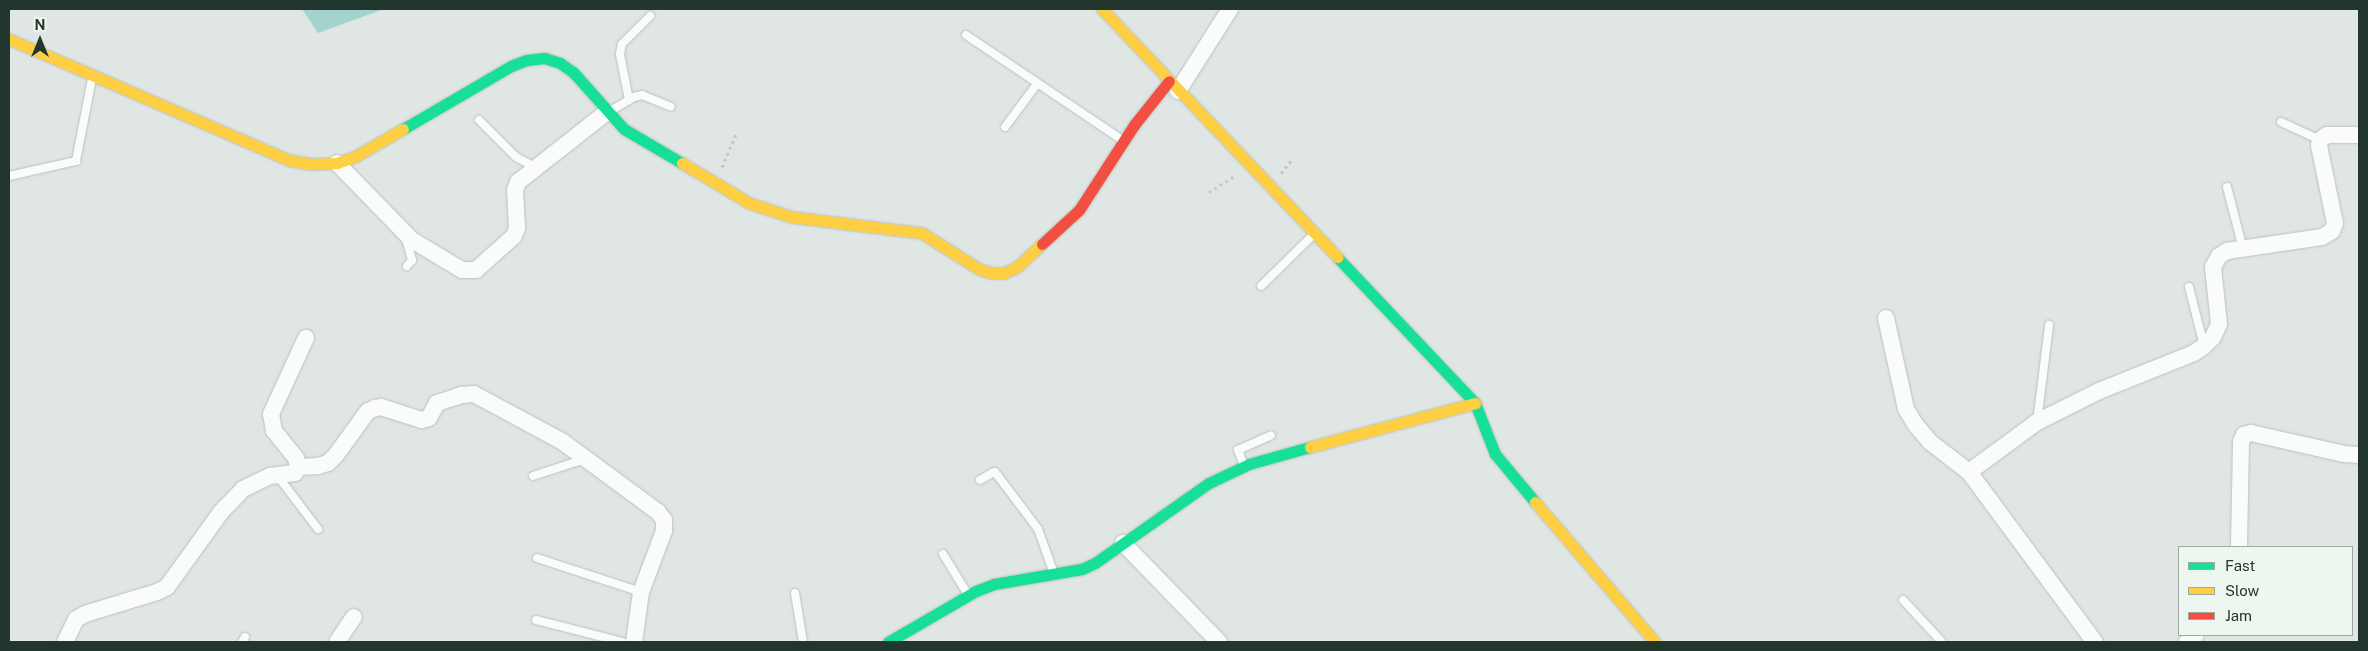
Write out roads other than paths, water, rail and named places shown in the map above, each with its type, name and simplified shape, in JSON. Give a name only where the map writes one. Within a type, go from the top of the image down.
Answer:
[{"type":"street","points":[[1102,9],[1475,403],[1495,454],[1655,642]]},
{"type":"street","points":[[9,39],[288,160],[311,164],[337,163],[356,156],[511,66],[527,60],[544,58],[560,62],[573,72],[624,129],[749,204],[792,217],[922,233],[978,269],[991,273],[1004,273],[1017,267],[1079,210],[1143,112],[1174,86],[1230,9]]},
{"type":"street","points":[[337,163],[412,240],[462,270],[476,270],[514,236],[517,228],[515,190],[524,176],[607,112]]},
{"type":"street","points":[[1969,472],[2037,422],[2099,391],[2194,353],[2204,346],[2213,337],[2219,324],[2213,267],[2219,256],[2227,251],[2322,237],[2332,231],[2335,224],[2319,146],[2320,140],[2327,135],[2359,135]]},
{"type":"street","points":[[1886,318],[1906,409],[1914,424],[1930,442],[1969,472],[2095,642]]},
{"type":"street","points":[[64,642],[76,619],[85,614],[157,592],[167,587],[221,512],[243,489],[277,475],[295,473],[298,466],[296,458],[274,431],[271,414],[306,338]]},
{"type":"street","points":[[298,466],[318,466],[328,463],[368,411],[375,408],[381,407],[422,420],[429,418],[437,403],[461,395],[474,394],[563,442],[658,512],[664,520],[664,531],[641,592],[634,642]]},
{"type":"street","points":[[888,642],[968,596],[994,584],[1012,579],[1082,569],[1209,483],[1244,466],[1475,403]]},
{"type":"street","points":[[2239,546],[2242,442],[2244,435],[2251,433],[2344,454],[2359,455]]},
{"type":"street","points":[[1123,543],[1219,642]]},
{"type":"street","points":[[337,642],[354,617]]},
{"type":"lane","points":[[629,100],[620,54],[622,44],[650,16]]},
{"type":"lane","points":[[966,35],[1124,141]]},
{"type":"lane","points":[[9,176],[76,161],[93,75]]},
{"type":"lane","points":[[1004,128],[1037,84]]},
{"type":"lane","points":[[607,112],[642,95],[671,108]]},
{"type":"lane","points":[[480,120],[516,157],[535,167]]},
{"type":"lane","points":[[2281,122],[2320,140]]},
{"type":"lane","points":[[2227,187],[2243,249]]},
{"type":"lane","points":[[403,231],[412,260],[407,266]]},
{"type":"lane","points":[[1261,286],[1314,234]]},
{"type":"lane","points":[[2189,287],[2204,346]]},
{"type":"lane","points":[[2037,422],[2049,325]]},
{"type":"lane","points":[[1244,466],[1238,450],[1271,435]]},
{"type":"lane","points":[[532,476],[586,459]]},
{"type":"lane","points":[[980,480],[995,472],[1038,529],[1054,574]]},
{"type":"lane","points":[[277,475],[318,529]]},
{"type":"lane","points":[[943,554],[968,596]]},
{"type":"lane","points":[[538,558],[641,592]]},
{"type":"lane","points":[[794,593],[803,642]]},
{"type":"lane","points":[[1903,600],[1942,642]]},
{"type":"lane","points":[[536,620],[622,642]]},
{"type":"water","points":[[302,9],[384,9],[318,33]]}]
